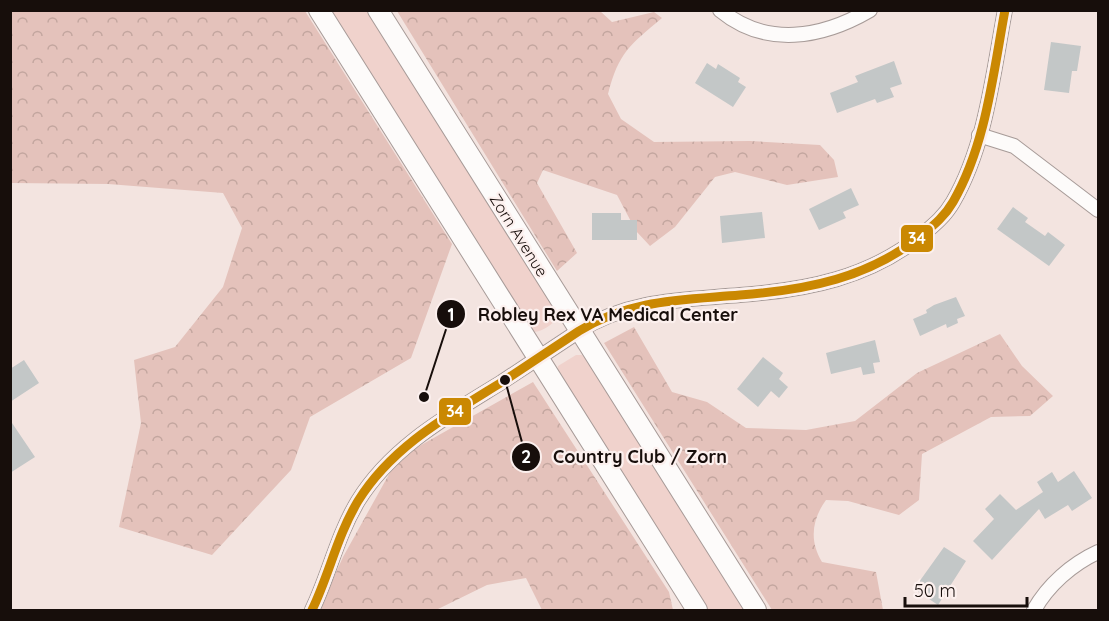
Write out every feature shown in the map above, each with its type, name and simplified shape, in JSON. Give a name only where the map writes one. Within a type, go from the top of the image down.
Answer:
[{"type":"main road","points":[[320,10],[698,610]]},
{"type":"main road","name":"Zorn Avenue","points":[[378,10],[756,610]]},
{"type":"street","points":[[720,10],[752,29],[790,36],[828,31],[870,10]]},
{"type":"street","points":[[312,610],[339,537],[359,499],[386,466],[441,419],[579,331],[596,321],[646,303],[807,288],[873,267],[903,250],[946,212],[969,169],[979,135],[1005,10]]},
{"type":"street","points":[[979,135],[1014,146],[1098,210]]},
{"type":"street","points":[[1034,610],[1065,573],[1098,552]]},
{"type":"shaded area","points":[[328,11],[368,11],[554,305],[557,318],[550,325],[534,332],[528,327]]},
{"type":"shaded area","points":[[576,355],[582,355],[588,361],[744,610],[705,610],[557,371],[558,366]]},
{"type":"green space","points":[[11,10],[305,11],[452,244],[411,358],[310,417],[291,470],[212,555],[119,527],[141,423],[134,360],[175,347],[223,287],[242,228],[223,193],[108,184],[11,183]]},
{"type":"green space","points":[[397,11],[600,11],[612,22],[654,12],[662,18],[633,43],[621,59],[612,80],[608,94],[621,119],[654,142],[750,141],[820,145],[834,160],[838,177],[787,185],[735,172],[715,177],[675,227],[650,246],[636,231],[617,195],[543,170],[537,183],[577,253],[557,271]]},
{"type":"green space","points":[[634,327],[672,392],[707,402],[746,428],[806,430],[855,421],[917,373],[1000,334],[1022,366],[1053,396],[1030,416],[991,417],[922,454],[919,500],[899,515],[848,501],[826,500],[815,522],[814,530],[815,546],[822,562],[876,572],[883,610],[772,610],[604,343]]},
{"type":"green space","points":[[533,382],[669,592],[673,610],[542,610],[526,578],[487,585],[436,610],[319,610],[343,557],[398,458]]},
{"type":"building","points":[[1051,42],[1081,46],[1077,71],[1072,71],[1069,93],[1044,90]]},
{"type":"building","points":[[894,61],[902,84],[890,88],[894,97],[877,103],[875,99],[837,113],[830,93],[858,82],[855,76]]},
{"type":"building","points":[[707,63],[716,69],[718,64],[740,78],[738,82],[746,87],[733,107],[695,83]]},
{"type":"building","points":[[851,188],[859,205],[843,212],[846,218],[819,230],[809,209]]},
{"type":"building","points":[[1013,207],[1028,218],[1025,222],[1045,236],[1048,232],[1065,245],[1049,266],[997,229]]},
{"type":"building","points":[[762,212],[765,238],[722,243],[720,216]]},
{"type":"building","points":[[592,213],[621,213],[621,220],[637,220],[637,240],[592,240]]},
{"type":"building","points":[[956,297],[965,316],[957,319],[958,323],[947,328],[946,324],[920,336],[913,319],[927,313],[926,310],[934,305]]},
{"type":"building","points":[[875,340],[880,362],[873,363],[875,373],[863,375],[861,367],[831,374],[826,353]]},
{"type":"building","points":[[763,357],[783,373],[779,379],[788,387],[779,398],[771,391],[758,407],[737,389]]},
{"type":"building","points":[[24,360],[39,383],[10,402],[10,369]]},
{"type":"building","points":[[10,420],[35,457],[10,473]]},
{"type":"building","points":[[1074,471],[1092,498],[1072,511],[1068,505],[1045,519],[1039,509],[992,560],[973,541],[994,519],[985,509],[1000,494],[1016,510],[1043,492],[1037,482],[1052,472],[1058,482]]},
{"type":"building","points":[[944,547],[966,561],[938,605],[914,589]]},
{"type":"transit line","name":"34","points":[[312,610],[351,514],[372,481],[387,464],[423,433],[579,331],[598,320],[637,307],[677,300],[789,290],[836,279],[881,262],[902,250],[931,228],[953,202],[973,157],[987,109],[1005,10]]},
{"type":"place","name":"Country Club / Zorn","points":[[505,380]]},
{"type":"place","name":"Robley Rex VA Medical Center","points":[[424,397]]}]
